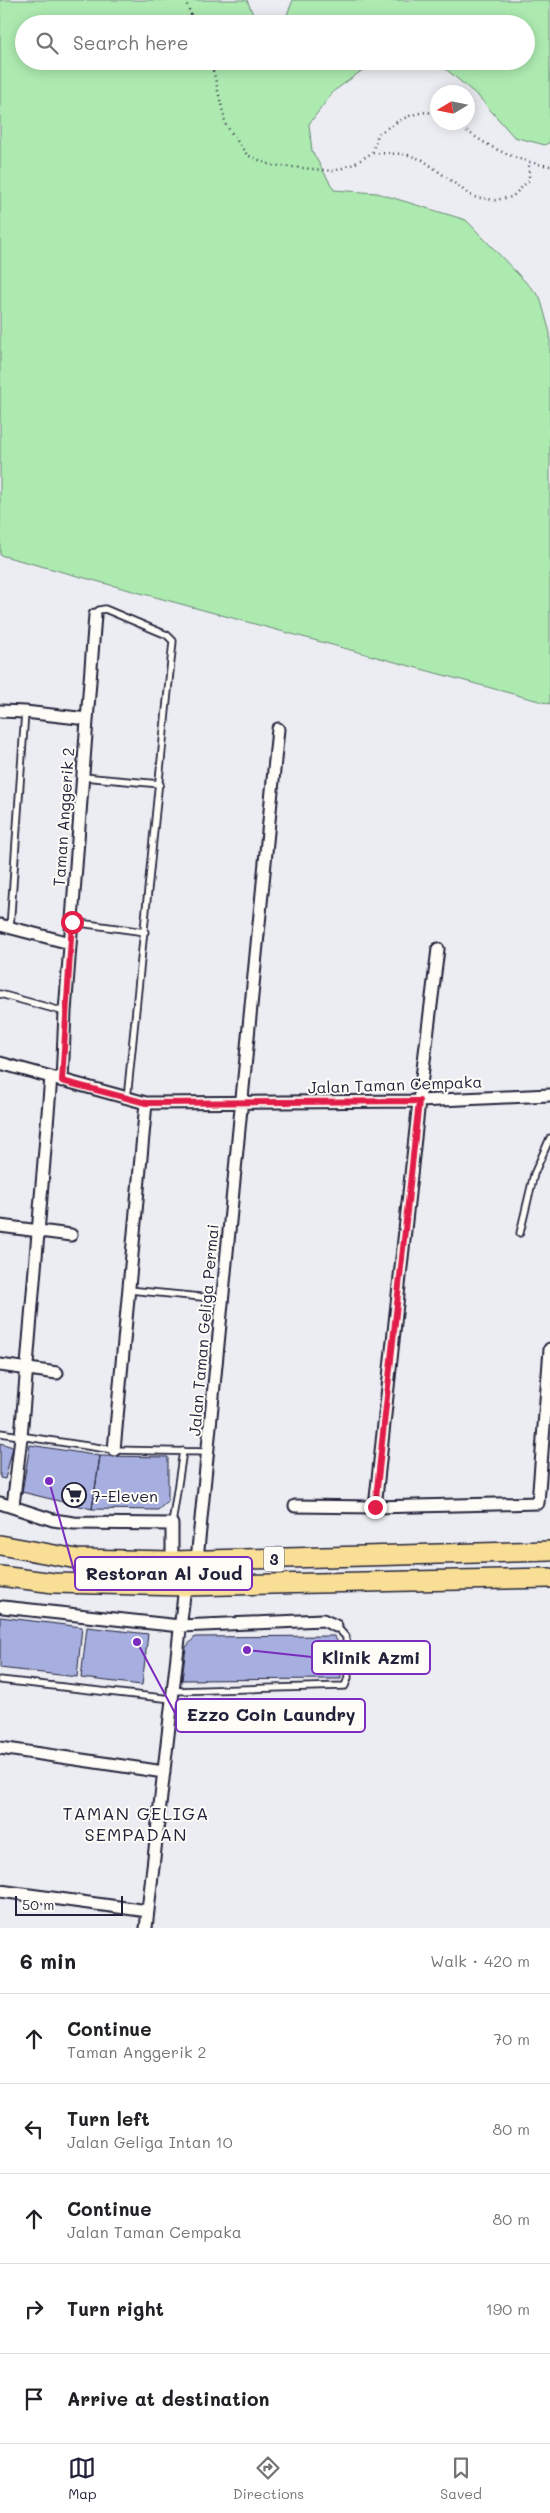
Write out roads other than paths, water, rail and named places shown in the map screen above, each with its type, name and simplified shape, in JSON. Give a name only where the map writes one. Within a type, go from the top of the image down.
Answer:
[{"type":"highway","name":"3","points":[[0,1545],[77,1559],[172,1561],[550,1551]]},
{"type":"highway","name":"3","points":[[0,1576],[54,1583],[185,1586],[550,1578]]},
{"type":"street","name":"Taman Anggerik 2","points":[[13,1506],[22,1436],[38,1231],[65,1012],[95,614]]},
{"type":"street","points":[[0,711],[87,719]]},
{"type":"street","name":"Jalan Taman Geliga Permai","points":[[197,1560],[278,729]]},
{"type":"street","points":[[5,927],[70,943]]},
{"type":"street","points":[[375,1507],[419,1101],[438,949]]},
{"type":"street","name":"Jalan Taman Cempaka","points":[[0,1064],[146,1103],[419,1101],[550,1095]]},
{"type":"street","points":[[114,1450],[146,1103]]},
{"type":"street","points":[[0,1226],[71,1236]]},
{"type":"street","points":[[295,1506],[375,1507],[538,1503],[550,1349]]},
{"type":"street","points":[[0,1365],[57,1373]]},
{"type":"street","points":[[0,1502],[54,1520],[74,1523],[172,1524],[172,1561]]},
{"type":"street","points":[[146,1928],[185,1586]]},
{"type":"street","points":[[3,1607],[180,1626],[324,1620],[336,1626]]},
{"type":"street","points":[[0,1748],[164,1772]]},
{"type":"street","points":[[0,1891],[148,1911]]},
{"type":"lane","points":[[95,614],[99,610],[105,609],[167,635],[173,641],[127,1099]]},
{"type":"lane","points":[[5,927],[25,712]]},
{"type":"lane","points":[[83,777],[160,784]]},
{"type":"lane","points":[[72,922],[145,932]]},
{"type":"lane","points":[[0,994],[65,1012]]},
{"type":"lane","points":[[520,1233],[534,1174],[550,1138]]},
{"type":"lane","points":[[129,1290],[222,1299]]},
{"type":"lane","points":[[0,1432],[114,1450],[207,1452]]},
{"type":"lane","points":[[172,1524],[184,1451]]},
{"type":"lane","points":[[0,1680],[172,1695],[344,1686],[348,1678],[346,1637],[336,1626]]},
{"type":"place","name":"Restoran Al Joud","points":[[49,1481]]},
{"type":"place","name":"7-Eleven","points":[[74,1495]]},
{"type":"place","name":"Ezzo Coin Laundry","points":[[137,1642]]},
{"type":"place","name":"Klinik Azmi","points":[[247,1650]]},
{"type":"district","name":"TAMAN GELIGA SEMPADAN","points":[[136,1824]]}]
